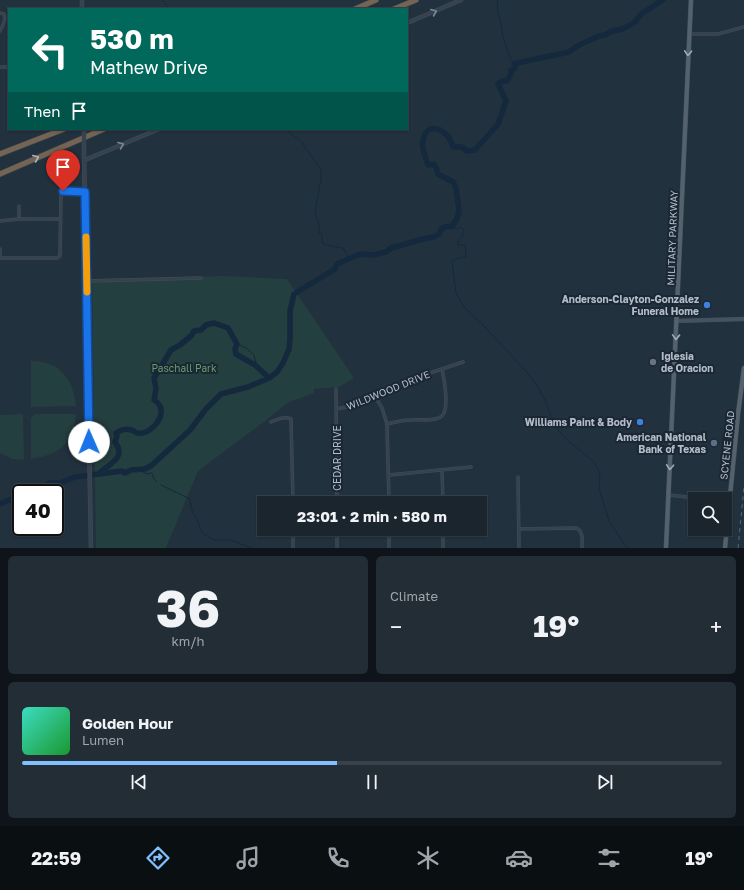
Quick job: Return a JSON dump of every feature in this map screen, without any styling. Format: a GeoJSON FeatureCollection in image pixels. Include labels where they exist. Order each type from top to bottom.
{"type":"FeatureCollection","features":[{"type":"Feature","properties":{"kind":"highway"},"geometry":{"type":"LineString","coordinates":[[357,8],[376,0]]}},
{"type":"Feature","properties":{"kind":"highway"},"geometry":{"type":"LineString","coordinates":[[396,8],[416,0]]}},
{"type":"Feature","properties":{"kind":"highway"},"geometry":{"type":"LineString","coordinates":[[0,154],[61,130]]}},
{"type":"Feature","properties":{"kind":"highway"},"geometry":{"type":"LineString","coordinates":[[0,174],[102,130]]}},
{"type":"Feature","properties":{"kind":"main road","name":"MILITARY PARKWAY"},"geometry":{"type":"LineString","coordinates":[[666,548],[691,0]]}},
{"type":"Feature","properties":{"kind":"main road"},"geometry":{"type":"LineString","coordinates":[[676,321],[744,319]]}},
{"type":"Feature","properties":{"kind":"main road","name":"SCYENE ROAD"},"geometry":{"type":"LineString","coordinates":[[728,492],[744,368]]}},
{"type":"Feature","properties":{"kind":"main road","name":"SCYENE ROAD"},"geometry":{"type":"LineString","coordinates":[[725,548],[726,536]]}},
{"type":"Feature","properties":{"kind":"street"},"geometry":{"type":"LineString","coordinates":[[408,23],[461,0]]}},
{"type":"Feature","properties":{"kind":"street"},"geometry":{"type":"LineString","coordinates":[[0,13],[4,14],[5,16],[0,31]]}},
{"type":"Feature","properties":{"kind":"street"},"geometry":{"type":"LineString","coordinates":[[689,34],[718,34],[744,27]]}},
{"type":"Feature","properties":{"kind":"street"},"geometry":{"type":"LineString","coordinates":[[84,130],[91,548]]}},
{"type":"Feature","properties":{"kind":"street"},"geometry":{"type":"LineString","coordinates":[[84,160],[157,130]]}},
{"type":"Feature","properties":{"kind":"street"},"geometry":{"type":"LineString","coordinates":[[0,250],[0,258],[57,258],[60,256],[61,192],[85,192]]}},
{"type":"Feature","properties":{"kind":"street"},"geometry":{"type":"LineString","coordinates":[[19,206],[19,219]]}},
{"type":"Feature","properties":{"kind":"street"},"geometry":{"type":"LineString","coordinates":[[0,221],[19,219],[60,219]]}},
{"type":"Feature","properties":{"kind":"street"},"geometry":{"type":"LineString","coordinates":[[87,281],[201,278]]}},
{"type":"Feature","properties":{"kind":"street","name":"WILDWOOD DRIVE"},"geometry":{"type":"LineString","coordinates":[[336,410],[357,405],[409,380],[463,362]]}},
{"type":"Feature","properties":{"kind":"street"},"geometry":{"type":"LineString","coordinates":[[387,424],[433,419],[442,416],[445,411],[445,397],[442,369]]}},
{"type":"Feature","properties":{"kind":"street","name":"CEDAR DRIVE"},"geometry":{"type":"LineString","coordinates":[[336,389],[337,496]]}},
{"type":"Feature","properties":{"kind":"street"},"geometry":{"type":"LineString","coordinates":[[375,396],[382,408],[387,424],[389,496]]}},
{"type":"Feature","properties":{"kind":"street"},"geometry":{"type":"LineString","coordinates":[[271,422],[281,418],[291,419],[293,496]]}},
{"type":"Feature","properties":{"kind":"street"},"geometry":{"type":"LineString","coordinates":[[389,475],[471,468]]}},
{"type":"Feature","properties":{"kind":"street"},"geometry":{"type":"LineString","coordinates":[[442,470],[443,496]]}},
{"type":"Feature","properties":{"kind":"street"},"geometry":{"type":"LineString","coordinates":[[518,477],[519,548]]}},
{"type":"Feature","properties":{"kind":"street"},"geometry":{"type":"LineString","coordinates":[[668,496],[688,498]]}},
{"type":"Feature","properties":{"kind":"street"},"geometry":{"type":"LineString","coordinates":[[518,529],[580,529],[582,533],[582,548]]}},
{"type":"Feature","properties":{"kind":"street"},"geometry":{"type":"LineString","coordinates":[[293,536],[293,548]]}},
{"type":"Feature","properties":{"kind":"street"},"geometry":{"type":"LineString","coordinates":[[337,536],[337,548]]}},
{"type":"Feature","properties":{"kind":"street"},"geometry":{"type":"LineString","coordinates":[[389,536],[389,548]]}},
{"type":"Feature","properties":{"kind":"street"},"geometry":{"type":"LineString","coordinates":[[443,536],[443,548]]}},
{"type":"Feature","properties":{"kind":"green space","name":"Paschall Park"},"geometry":{"type":"Polygon","coordinates":[[[225,276],[287,279],[354,378],[339,387],[314,389],[314,393],[289,402],[198,471],[166,548],[96,548],[92,279],[225,276]]]}},
{"type":"Feature","properties":{"kind":"green space"},"geometry":{"type":"Polygon","coordinates":[[[31,361],[50,364],[63,373],[72,388],[76,406],[31,407],[31,361]]]}},
{"type":"Feature","properties":{"kind":"green space"},"geometry":{"type":"Polygon","coordinates":[[[23,414],[24,460],[12,459],[0,453],[0,415],[23,414]]]}},
{"type":"Feature","properties":{"kind":"green space"},"geometry":{"type":"Polygon","coordinates":[[[35,414],[76,414],[72,433],[68,441],[63,446],[50,454],[31,459],[31,418],[35,414]]]}},
{"type":"Feature","properties":{"kind":"waterway"},"geometry":{"type":"LineString","coordinates":[[162,0],[168,8]]}},
{"type":"Feature","properties":{"kind":"waterway"},"geometry":{"type":"LineString","coordinates":[[497,0],[503,38],[514,64]]}},
{"type":"Feature","properties":{"kind":"waterway"},"geometry":{"type":"LineString","coordinates":[[48,484],[60,483],[75,477],[122,471],[125,473],[131,470],[145,469],[152,465],[190,430],[206,409],[221,394],[248,387],[269,378],[277,372],[289,349],[290,311],[294,294],[335,269],[337,264],[360,254],[372,255],[386,252],[391,248],[434,237],[439,234],[442,228],[448,226],[451,227],[457,219],[459,211],[456,188],[453,182],[438,174],[434,164],[428,165],[424,153],[423,141],[425,134],[429,130],[438,129],[443,132],[448,136],[453,147],[462,147],[467,151],[475,150],[498,124],[506,101],[498,84],[502,81],[507,81],[511,74],[511,70],[515,68],[514,64],[569,52],[579,45],[599,36],[630,25],[635,22],[641,14],[663,0]]}},
{"type":"Feature","properties":{"kind":"waterway"},"geometry":{"type":"LineString","coordinates":[[286,130],[301,141],[321,170],[321,179],[315,212],[319,225],[319,233],[322,235],[322,243],[343,248],[349,258]]}},
{"type":"Feature","properties":{"kind":"waterway"},"geometry":{"type":"LineString","coordinates":[[455,222],[455,229],[461,227],[464,230],[464,234],[458,241],[458,245],[465,245],[466,257],[452,261],[456,293],[464,307],[485,327],[536,384],[544,398],[555,426],[566,439],[593,461],[600,475],[599,488],[609,521],[627,548]]}},
{"type":"Feature","properties":{"kind":"waterway"},"geometry":{"type":"LineString","coordinates":[[98,474],[118,457],[119,452],[115,442],[117,436],[116,433],[121,430],[128,429],[141,433],[153,428],[156,424],[160,417],[161,407],[154,400],[156,389],[154,378],[171,350],[191,336],[194,331],[201,330],[206,325],[214,323],[228,328],[237,344],[235,349],[236,354],[255,365],[269,378]]}},
{"type":"Feature","properties":{"kind":"waterway"},"geometry":{"type":"LineString","coordinates":[[235,340],[254,355],[257,367]]}},
{"type":"Feature","properties":{"kind":"waterway"},"geometry":{"type":"LineString","coordinates":[[139,470],[145,472],[146,474],[152,473],[157,482]]}},
{"type":"Feature","properties":{"kind":"waterway"},"geometry":{"type":"LineString","coordinates":[[161,485],[190,499],[192,511],[198,521],[202,533],[214,540],[230,540],[252,548]]}},
{"type":"Feature","properties":{"kind":"waterway"},"geometry":{"type":"LineString","coordinates":[[0,504],[12,499]]}},
{"type":"Feature","properties":{"kind":"railway"},"geometry":{"type":"LineString","coordinates":[[738,548],[744,487]]}},
{"type":"Feature","properties":{"kind":"slow traffic"},"geometry":{"type":"LineString","coordinates":[[86,237],[87,292]]}},
{"type":"Feature","properties":{"kind":"place","name":"Anderson-Clayton-Gonzalez Funeral Home"},"geometry":{"type":"Point","coordinates":[707,305]}},
{"type":"Feature","properties":{"kind":"place","name":"Iglesia de Oracion"},"geometry":{"type":"Point","coordinates":[653,362]}},
{"type":"Feature","properties":{"kind":"place","name":"Williams Paint & Body"},"geometry":{"type":"Point","coordinates":[640,422]}},
{"type":"Feature","properties":{"kind":"place","name":"American National Bank of Texas"},"geometry":{"type":"Point","coordinates":[714,443]}},
{"type":"Feature","properties":{"kind":"route"},"geometry":{"type":"LineString","coordinates":[[63,191],[85,192],[89,442]]}}]}
